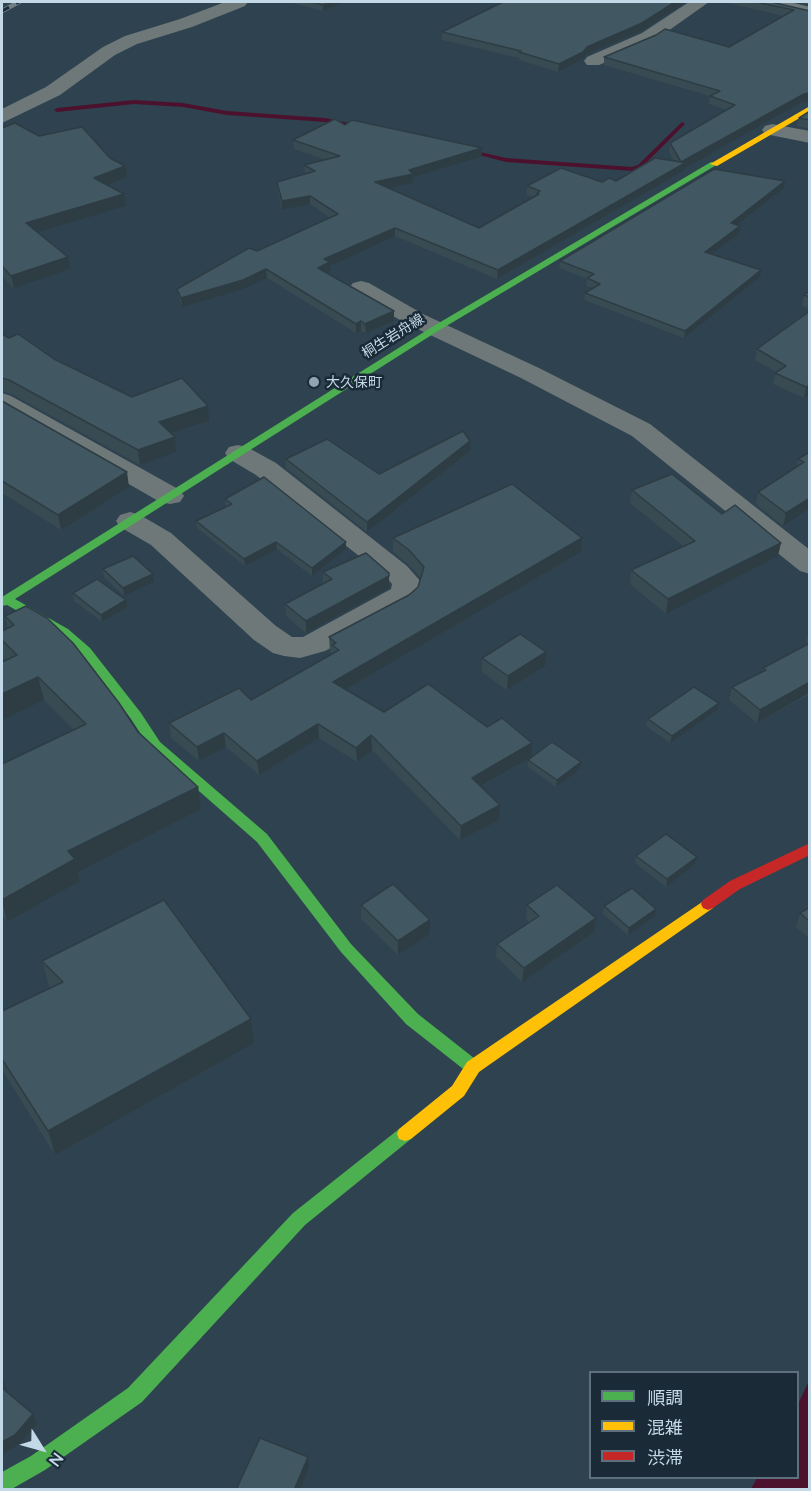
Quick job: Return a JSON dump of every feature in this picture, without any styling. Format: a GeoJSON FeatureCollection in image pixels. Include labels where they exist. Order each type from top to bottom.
{"type":"FeatureCollection","features":[{"type":"Feature","properties":{"kind":"main road","name":"桐生岩舟線"},"geometry":{"type":"LineString","coordinates":[[4,601],[435,329],[810,108]]}},
{"type":"Feature","properties":{"kind":"main road"},"geometry":{"type":"LineString","coordinates":[[4,601],[64,632],[86,651],[136,716],[155,746],[262,838],[346,948],[412,1019],[472,1067]]}},
{"type":"Feature","properties":{"kind":"main road"},"geometry":{"type":"LineString","coordinates":[[2,1483],[38,1463],[135,1395],[300,1219],[458,1090],[472,1067],[735,885],[810,848]]}},
{"type":"Feature","properties":{"kind":"street"},"geometry":{"type":"LineString","coordinates":[[2,117],[53,91],[123,43],[148,33],[186,23],[239,2]]}},
{"type":"Feature","properties":{"kind":"street"},"geometry":{"type":"LineString","coordinates":[[593,61],[648,37],[700,2]]}},
{"type":"Feature","properties":{"kind":"street"},"geometry":{"type":"LineString","coordinates":[[773,2],[810,13]]}},
{"type":"Feature","properties":{"kind":"street"},"geometry":{"type":"LineString","coordinates":[[772,130],[810,137]]}},
{"type":"Feature","properties":{"kind":"street"},"geometry":{"type":"LineString","coordinates":[[361,288],[435,329],[530,373],[641,430],[810,565]]}},
{"type":"Feature","properties":{"kind":"street"},"geometry":{"type":"LineString","coordinates":[[2,401],[170,496]]}},
{"type":"Feature","properties":{"kind":"street"},"geometry":{"type":"LineString","coordinates":[[130,521],[161,539],[266,633],[284,646],[300,648],[314,644],[396,601],[405,593],[408,584],[397,572],[266,469],[237,453]]}},
{"type":"Feature","properties":{"kind":"shaded area"},"geometry":{"type":"Polygon","coordinates":[[[809,1381],[809,1489],[751,1489],[756,1479],[799,1479],[799,1402],[809,1381]]]}},
{"type":"Feature","properties":{"kind":"building"},"geometry":{"type":"Polygon","coordinates":[[[311,2],[330,2],[323,5],[311,2]]]}},
{"type":"Feature","properties":{"kind":"building"},"geometry":{"type":"Polygon","coordinates":[[[503,2],[675,2],[642,23],[587,47],[583,52],[559,64],[519,52],[521,51],[442,32],[503,2]]]}},
{"type":"Feature","properties":{"kind":"building"},"geometry":{"type":"Polygon","coordinates":[[[756,2],[771,2],[810,11],[810,93],[804,94],[681,162],[670,143],[735,105],[710,96],[720,91],[604,57],[665,29],[729,47],[794,10],[756,2]]]}},
{"type":"Feature","properties":{"kind":"building"},"geometry":{"type":"Polygon","coordinates":[[[810,111],[810,120],[799,118],[810,111]]]}},
{"type":"Feature","properties":{"kind":"building"},"geometry":{"type":"Polygon","coordinates":[[[335,119],[345,125],[352,120],[482,148],[409,170],[413,174],[375,182],[479,228],[539,194],[537,193],[540,191],[527,186],[561,168],[602,182],[609,178],[616,181],[655,158],[685,163],[498,270],[395,228],[324,259],[330,262],[318,268],[394,311],[365,324],[361,321],[356,324],[266,269],[243,280],[181,298],[177,289],[249,248],[257,251],[338,214],[310,196],[282,201],[277,182],[315,171],[304,165],[340,156],[293,140],[335,119]]]}},
{"type":"Feature","properties":{"kind":"building"},"geometry":{"type":"Polygon","coordinates":[[[15,123],[39,136],[82,127],[110,158],[125,166],[94,178],[124,194],[26,223],[68,257],[11,276],[2,266],[2,128],[15,123]]]}},
{"type":"Feature","properties":{"kind":"building"},"geometry":{"type":"Polygon","coordinates":[[[714,169],[785,181],[731,223],[740,226],[705,252],[761,270],[685,331],[585,293],[600,284],[587,278],[594,274],[560,261],[714,169]]]}},
{"type":"Feature","properties":{"kind":"building"},"geometry":{"type":"Polygon","coordinates":[[[810,311],[810,385],[806,387],[775,373],[786,366],[757,349],[810,311]]]}},
{"type":"Feature","properties":{"kind":"building"},"geometry":{"type":"Polygon","coordinates":[[[2,334],[9,338],[18,334],[54,359],[132,397],[182,378],[208,406],[159,422],[175,437],[138,450],[2,378],[2,334]]]}},
{"type":"Feature","properties":{"kind":"building"},"geometry":{"type":"Polygon","coordinates":[[[2,401],[127,472],[58,515],[2,481],[2,401]]]}},
{"type":"Feature","properties":{"kind":"building"},"geometry":{"type":"Polygon","coordinates":[[[463,431],[470,441],[367,522],[286,459],[327,439],[379,474],[463,431]]]}},
{"type":"Feature","properties":{"kind":"building"},"geometry":{"type":"Polygon","coordinates":[[[810,452],[810,498],[786,513],[758,492],[804,462],[798,459],[810,452]]]}},
{"type":"Feature","properties":{"kind":"building"},"geometry":{"type":"Polygon","coordinates":[[[672,474],[722,514],[735,505],[781,543],[668,599],[631,570],[695,541],[632,490],[672,474]]]}},
{"type":"Feature","properties":{"kind":"building"},"geometry":{"type":"Polygon","coordinates":[[[264,477],[346,542],[312,568],[276,542],[244,559],[196,521],[232,504],[225,499],[264,477]]]}},
{"type":"Feature","properties":{"kind":"building"},"geometry":{"type":"Polygon","coordinates":[[[512,484],[582,538],[333,682],[384,712],[428,684],[487,727],[502,718],[532,743],[472,778],[500,805],[461,826],[371,735],[356,748],[318,724],[257,761],[224,733],[197,747],[169,723],[239,688],[251,700],[339,650],[332,645],[336,643],[329,637],[409,595],[418,587],[424,567],[409,550],[393,538],[512,484]]]}},
{"type":"Feature","properties":{"kind":"building"},"geometry":{"type":"Polygon","coordinates":[[[366,553],[389,573],[389,576],[306,621],[285,604],[332,579],[323,572],[366,553]]]}},
{"type":"Feature","properties":{"kind":"building"},"geometry":{"type":"Polygon","coordinates":[[[133,556],[153,574],[123,588],[103,569],[133,556]]]}},
{"type":"Feature","properties":{"kind":"building"},"geometry":{"type":"Polygon","coordinates":[[[97,579],[126,600],[101,615],[73,593],[97,579]]]}},
{"type":"Feature","properties":{"kind":"building"},"geometry":{"type":"Polygon","coordinates":[[[26,606],[47,618],[73,643],[138,732],[198,787],[68,851],[75,859],[2,900],[2,764],[86,724],[38,677],[2,694],[2,662],[17,655],[2,640],[2,631],[14,625],[5,616],[26,606]]]}},
{"type":"Feature","properties":{"kind":"building"},"geometry":{"type":"Polygon","coordinates":[[[520,634],[546,652],[508,676],[482,658],[520,634]]]}},
{"type":"Feature","properties":{"kind":"building"},"geometry":{"type":"Polygon","coordinates":[[[810,643],[810,682],[760,710],[732,687],[766,670],[763,668],[810,643]]]}},
{"type":"Feature","properties":{"kind":"building"},"geometry":{"type":"Polygon","coordinates":[[[694,687],[719,703],[672,736],[648,719],[694,687]]]}},
{"type":"Feature","properties":{"kind":"building"},"geometry":{"type":"Polygon","coordinates":[[[552,742],[581,762],[557,780],[528,760],[552,742]]]}},
{"type":"Feature","properties":{"kind":"building"},"geometry":{"type":"Polygon","coordinates":[[[666,834],[697,857],[667,879],[636,856],[666,834]]]}},
{"type":"Feature","properties":{"kind":"building"},"geometry":{"type":"Polygon","coordinates":[[[393,884],[430,920],[398,941],[361,905],[393,884]]]}},
{"type":"Feature","properties":{"kind":"building"},"geometry":{"type":"Polygon","coordinates":[[[557,885],[596,918],[524,968],[497,944],[539,916],[527,905],[557,885]]]}},
{"type":"Feature","properties":{"kind":"building"},"geometry":{"type":"Polygon","coordinates":[[[632,888],[656,909],[629,928],[604,906],[632,888]]]}},
{"type":"Feature","properties":{"kind":"building"},"geometry":{"type":"Polygon","coordinates":[[[164,900],[251,1019],[48,1131],[2,1059],[2,1011],[63,982],[42,961],[164,900]]]}},
{"type":"Feature","properties":{"kind":"building"},"geometry":{"type":"Polygon","coordinates":[[[810,907],[810,922],[800,913],[810,907]]]}},
{"type":"Feature","properties":{"kind":"building"},"geometry":{"type":"Polygon","coordinates":[[[2,1388],[33,1414],[15,1435],[2,1442],[2,1388]]]}},
{"type":"Feature","properties":{"kind":"building"},"geometry":{"type":"Polygon","coordinates":[[[260,1438],[308,1457],[294,1490],[236,1490],[260,1438]]]}},
{"type":"Feature","properties":{"kind":"waterway"},"geometry":{"type":"LineString","coordinates":[[57,110],[134,102],[183,105],[227,113],[325,120],[359,126]]}},
{"type":"Feature","properties":{"kind":"waterway"},"geometry":{"type":"LineString","coordinates":[[467,151],[506,160],[633,169],[640,166],[682,124]]}},
{"type":"Feature","properties":{"kind":"railway"},"geometry":{"type":"LineString","coordinates":[[2,11],[19,2]]}},
{"type":"Feature","properties":{"kind":"traffic: fast"},"geometry":{"type":"LineString","coordinates":[[2,602],[435,329],[714,164]]}},
{"type":"Feature","properties":{"kind":"traffic: fast"},"geometry":{"type":"LineString","coordinates":[[6,599],[64,632],[86,651],[136,716],[155,745],[262,838],[346,948],[412,1019],[473,1067]]}},
{"type":"Feature","properties":{"kind":"traffic: fast"},"geometry":{"type":"LineString","coordinates":[[2,1483],[38,1463],[135,1395],[299,1219],[405,1134]]}},
{"type":"Feature","properties":{"kind":"traffic: slow"},"geometry":{"type":"LineString","coordinates":[[714,164],[810,108]]}},
{"type":"Feature","properties":{"kind":"traffic: slow"},"geometry":{"type":"LineString","coordinates":[[405,1134],[458,1091],[473,1067],[708,904]]}},
{"type":"Feature","properties":{"kind":"traffic: jam"},"geometry":{"type":"LineString","coordinates":[[708,904],[735,885],[810,848]]}},
{"type":"Feature","properties":{"kind":"place","name":"大久保町"},"geometry":{"type":"Point","coordinates":[314,382]}}]}
